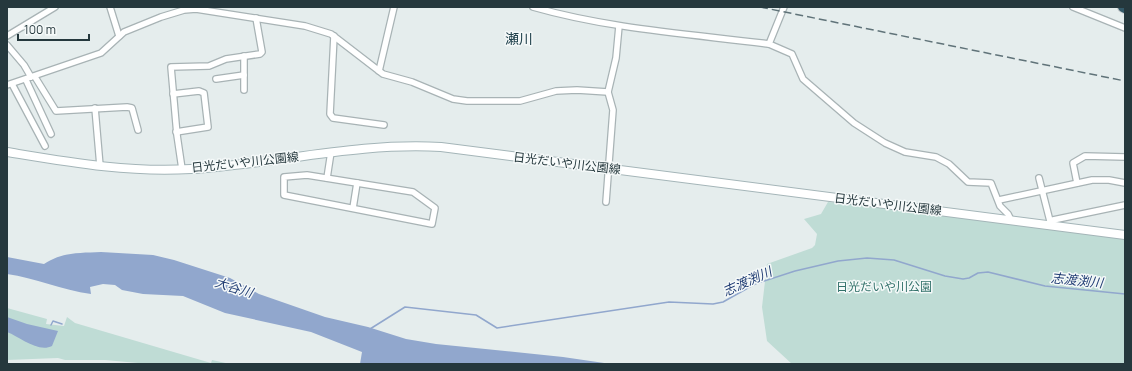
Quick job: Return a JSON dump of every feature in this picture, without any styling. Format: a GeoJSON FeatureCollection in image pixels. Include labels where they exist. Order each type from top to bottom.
{"type":"FeatureCollection","features":[{"type":"Feature","properties":{"kind":"main road","name":"日光だいや川公園線"},"geometry":{"type":"LineString","coordinates":[[7,152],[100,166],[141,170],[182,169],[400,145],[434,146],[1125,235]]}},
{"type":"Feature","properties":{"kind":"street"},"geometry":{"type":"LineString","coordinates":[[7,36],[55,7]]}},
{"type":"Feature","properties":{"kind":"street"},"geometry":{"type":"LineString","coordinates":[[110,7],[118,36]]}},
{"type":"Feature","properties":{"kind":"street"},"geometry":{"type":"LineString","coordinates":[[378,70],[394,7]]}},
{"type":"Feature","properties":{"kind":"street"},"geometry":{"type":"LineString","coordinates":[[533,7],[562,15],[619,26],[769,44],[792,54],[803,79],[854,123],[885,143],[905,152],[936,157],[949,164],[968,182],[991,183],[999,200],[1000,206],[1008,214],[1010,220]]}},
{"type":"Feature","properties":{"kind":"street"},"geometry":{"type":"LineString","coordinates":[[769,44],[784,7]]}},
{"type":"Feature","properties":{"kind":"street"},"geometry":{"type":"LineString","coordinates":[[1073,7],[1125,28]]}},
{"type":"Feature","properties":{"kind":"street"},"geometry":{"type":"LineString","coordinates":[[46,146],[9,85],[101,53],[118,36],[161,17],[184,10],[196,10],[305,26],[334,36],[383,74],[412,82],[453,99],[467,101],[520,101],[556,91],[578,90],[608,92]]}},
{"type":"Feature","properties":{"kind":"street"},"geometry":{"type":"LineString","coordinates":[[182,169],[176,132],[171,67],[209,66],[226,59],[262,52],[256,18]]}},
{"type":"Feature","properties":{"kind":"street"},"geometry":{"type":"LineString","coordinates":[[606,202],[613,110],[608,92],[616,58],[619,26]]}},
{"type":"Feature","properties":{"kind":"street"},"geometry":{"type":"LineString","coordinates":[[334,36],[330,114],[333,118],[384,125]]}},
{"type":"Feature","properties":{"kind":"street"},"geometry":{"type":"LineString","coordinates":[[7,45],[24,65],[31,78],[51,134]]}},
{"type":"Feature","properties":{"kind":"street"},"geometry":{"type":"LineString","coordinates":[[244,56],[244,90]]}},
{"type":"Feature","properties":{"kind":"street"},"geometry":{"type":"LineString","coordinates":[[216,79],[244,75]]}},
{"type":"Feature","properties":{"kind":"street"},"geometry":{"type":"LineString","coordinates":[[31,78],[56,111],[95,108],[132,108],[138,130]]}},
{"type":"Feature","properties":{"kind":"street"},"geometry":{"type":"LineString","coordinates":[[173,94],[199,91],[204,93],[208,127],[176,132]]}},
{"type":"Feature","properties":{"kind":"street"},"geometry":{"type":"LineString","coordinates":[[95,108],[100,166]]}},
{"type":"Feature","properties":{"kind":"street"},"geometry":{"type":"LineString","coordinates":[[327,178],[331,152]]}},
{"type":"Feature","properties":{"kind":"street"},"geometry":{"type":"LineString","coordinates":[[1076,183],[1073,163],[1084,156],[1125,157]]}},
{"type":"Feature","properties":{"kind":"street"},"geometry":{"type":"LineString","coordinates":[[307,175],[357,183],[413,192],[435,208],[432,224],[284,195],[284,177],[307,175]]}},
{"type":"Feature","properties":{"kind":"street"},"geometry":{"type":"LineString","coordinates":[[1039,178],[1051,225]]}},
{"type":"Feature","properties":{"kind":"street"},"geometry":{"type":"LineString","coordinates":[[999,200],[1076,183],[1109,180],[1125,184]]}},
{"type":"Feature","properties":{"kind":"street"},"geometry":{"type":"LineString","coordinates":[[353,208],[357,183]]}},
{"type":"Feature","properties":{"kind":"street"},"geometry":{"type":"LineString","coordinates":[[1051,225],[1053,220],[1125,205]]}},
{"type":"Feature","properties":{"kind":"green space","name":"日光だいや川公園"},"geometry":{"type":"Polygon","coordinates":[[[828,202],[871,206],[1125,239],[1125,364],[792,364],[767,341],[762,307],[767,264],[812,248],[815,245],[817,234],[804,219],[821,214],[828,202]]]}},
{"type":"Feature","properties":{"kind":"green space"},"geometry":{"type":"Polygon","coordinates":[[[7,308],[47,319],[46,324],[64,326],[67,317],[75,323],[211,363],[212,360],[230,364],[149,364],[105,360],[65,360],[58,358],[7,360],[7,308]]]}},
{"type":"Feature","properties":{"kind":"water","name":"大谷川"},"geometry":{"type":"Polygon","coordinates":[[[101,252],[153,255],[174,260],[230,278],[259,294],[325,317],[368,327],[406,339],[436,344],[563,357],[611,364],[360,364],[362,352],[311,332],[225,313],[183,296],[143,294],[122,290],[115,285],[103,284],[90,287],[91,294],[7,274],[7,257],[44,264],[64,255],[101,252]]]}},
{"type":"Feature","properties":{"kind":"water"},"geometry":{"type":"Polygon","coordinates":[[[7,317],[27,324],[58,331],[52,346],[47,348],[35,346],[7,332],[7,317]]]}},
{"type":"Feature","properties":{"kind":"waterway","name":"志渡渕川"},"geometry":{"type":"LineString","coordinates":[[370,329],[405,307],[476,315],[497,328],[669,302],[713,304],[723,302],[755,284],[795,271],[838,261],[867,258],[894,260],[945,276],[963,279],[969,278],[978,273],[988,272],[1045,286],[1125,294]]}},
{"type":"Feature","properties":{"kind":"waterway"},"geometry":{"type":"LineString","coordinates":[[51,325],[53,321],[62,324]]}},
{"type":"Feature","properties":{"kind":"railway"},"geometry":{"type":"LineString","coordinates":[[760,7],[1125,81]]}},
{"type":"Feature","properties":{"kind":"district","name":"瀬川"},"geometry":{"type":"Point","coordinates":[519,38]}}]}
